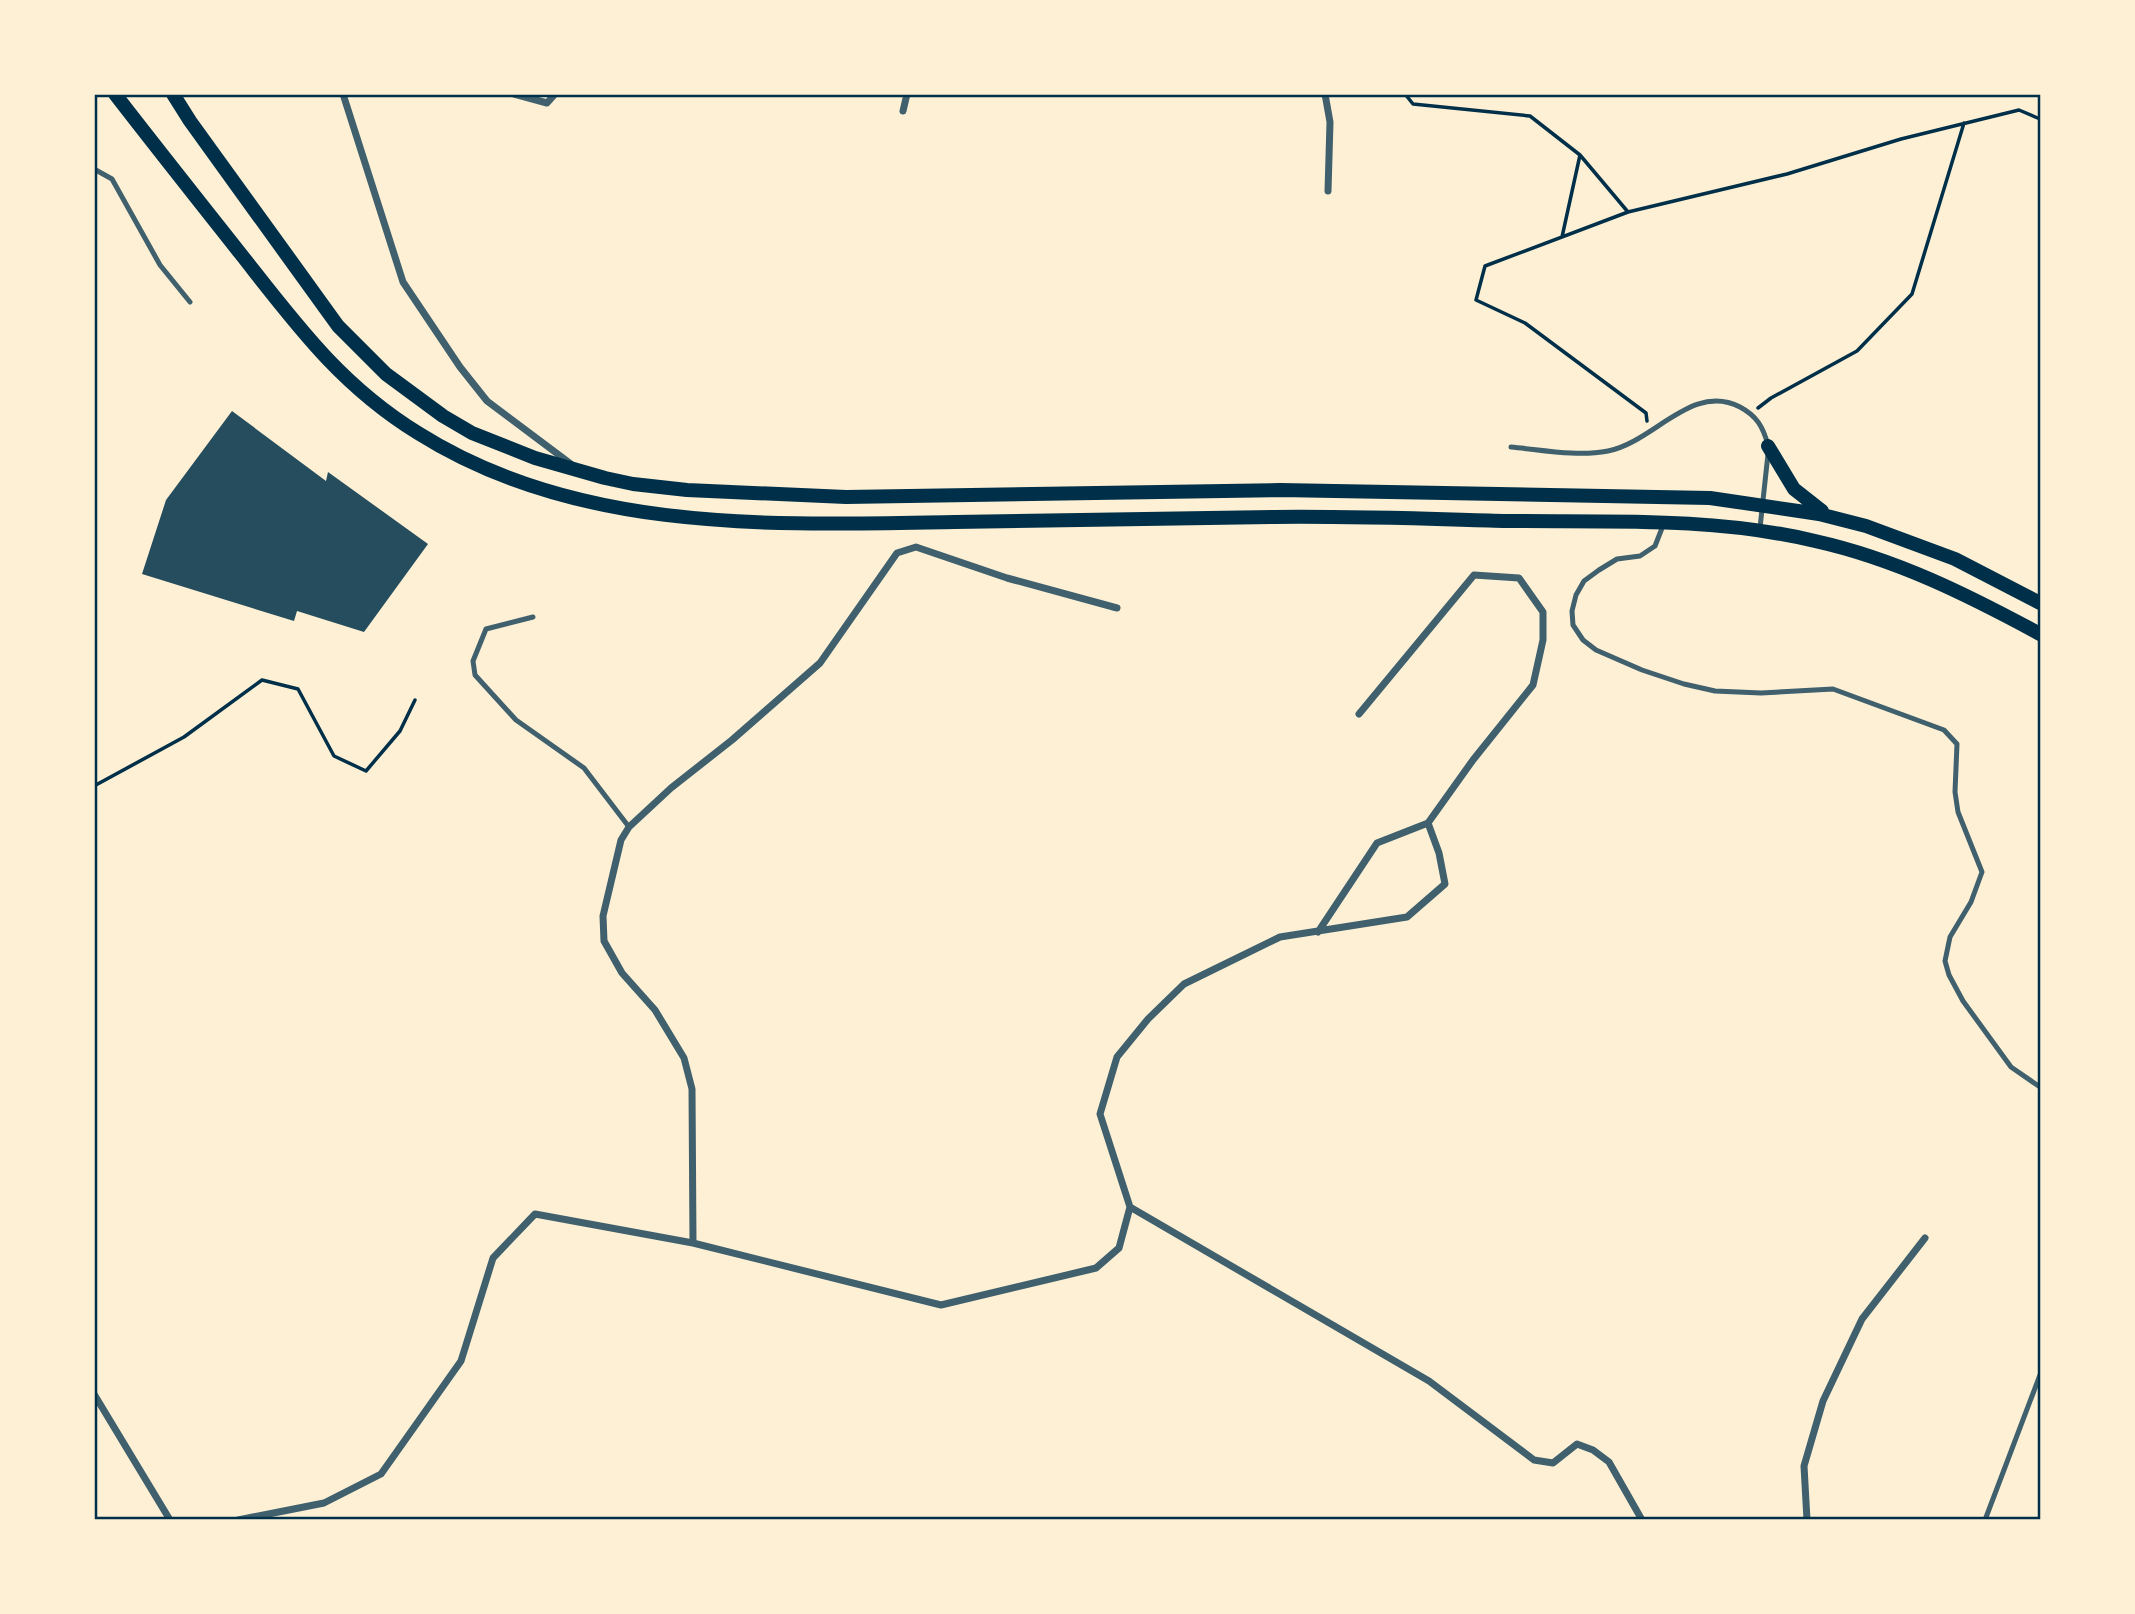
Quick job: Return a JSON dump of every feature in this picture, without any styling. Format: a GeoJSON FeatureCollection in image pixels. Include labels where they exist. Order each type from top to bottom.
{"type":"FeatureCollection","features":[{"type":"Feature","properties":{"kind":"main road"},"geometry":{"type":"LineString","coordinates":[[115,94],[304,334],[351,384],[421,435],[461,457],[557,493],[641,513],[750,522],[1280,517],[1708,525],[1813,540],[1858,552],[1945,584],[2040,634]]}},
{"type":"Feature","properties":{"kind":"main road"},"geometry":{"type":"LineString","coordinates":[[173,94],[338,326],[386,374],[443,416],[472,433],[535,458],[582,472],[656,488],[751,495],[846,497],[1280,490],[1710,498],[1762,504],[1866,526],[1955,559],[2040,603]]}},
{"type":"Feature","properties":{"kind":"main road"},"geometry":{"type":"LineString","coordinates":[[1768,446],[1794,489],[1832,517]]}},
{"type":"Feature","properties":{"kind":"street"},"geometry":{"type":"LineString","coordinates":[[343,94],[403,282],[460,367],[487,401],[582,472]]}},
{"type":"Feature","properties":{"kind":"street"},"geometry":{"type":"LineString","coordinates":[[514,94],[547,103],[555,94]]}},
{"type":"Feature","properties":{"kind":"street"},"geometry":{"type":"LineString","coordinates":[[903,111],[907,94]]}},
{"type":"Feature","properties":{"kind":"street"},"geometry":{"type":"LineString","coordinates":[[1325,94],[1330,122],[1328,191]]}},
{"type":"Feature","properties":{"kind":"street"},"geometry":{"type":"LineString","coordinates":[[693,1243],[692,1088],[684,1058],[654,1010],[622,973],[604,942],[603,916],[611,876],[621,840],[629,827],[671,788],[732,740],[820,663],[897,553],[916,547],[1007,579],[1117,608]]}},
{"type":"Feature","properties":{"kind":"street"},"geometry":{"type":"LineString","coordinates":[[1318,932],[1377,843],[1428,823],[1473,760],[1533,685],[1543,640],[1544,612],[1519,578],[1474,575],[1359,714]]}},
{"type":"Feature","properties":{"kind":"street"},"geometry":{"type":"LineString","coordinates":[[238,1520],[324,1503],[381,1474],[461,1361],[493,1258],[535,1214],[693,1243],[941,1305],[1096,1268],[1119,1248],[1130,1207],[1100,1114],[1117,1057],[1148,1019],[1184,984],[1280,937],[1407,917],[1445,884],[1439,853],[1428,823]]}},
{"type":"Feature","properties":{"kind":"street"},"geometry":{"type":"LineString","coordinates":[[1130,1207],[1429,1381],[1534,1460],[1553,1463],[1577,1444],[1592,1450],[1609,1462],[1642,1520]]}},
{"type":"Feature","properties":{"kind":"street"},"geometry":{"type":"LineString","coordinates":[[1807,1520],[1804,1466],[1823,1401],[1861,1319],[1925,1238]]}},
{"type":"Feature","properties":{"kind":"street"},"geometry":{"type":"LineString","coordinates":[[94,1394],[170,1520]]}},
{"type":"Feature","properties":{"kind":"lane"},"geometry":{"type":"LineString","coordinates":[[94,169],[112,179],[160,265],[190,302]]}},
{"type":"Feature","properties":{"kind":"lane"},"geometry":{"type":"LineString","coordinates":[[1511,447],[1578,453],[1609,451],[1630,443],[1700,402],[1716,400],[1735,405],[1751,413],[1763,428],[1768,446],[1760,531]]}},
{"type":"Feature","properties":{"kind":"lane"},"geometry":{"type":"LineString","coordinates":[[1664,523],[1655,546],[1640,556],[1617,559],[1584,581],[1576,595],[1572,611],[1573,625],[1583,640],[1596,650],[1684,684],[1715,691],[1833,689],[1944,730],[1957,744],[1955,792],[1958,812],[1982,872],[1971,902],[1950,937],[1945,961],[1963,1001],[2011,1067],[2040,1087]]}},
{"type":"Feature","properties":{"kind":"lane"},"geometry":{"type":"LineString","coordinates":[[533,617],[486,629],[473,661],[475,676],[516,720],[584,768],[629,827]]}},
{"type":"Feature","properties":{"kind":"lane"},"geometry":{"type":"LineString","coordinates":[[1985,1520],[2040,1375]]}},
{"type":"Feature","properties":{"kind":"path"},"geometry":{"type":"LineString","coordinates":[[1405,94],[1413,104],[1530,116],[1580,155],[1628,212]]}},
{"type":"Feature","properties":{"kind":"path"},"geometry":{"type":"LineString","coordinates":[[1649,432],[1646,413],[1525,323],[1476,300],[1485,266],[1628,212],[1787,174],[1901,139],[2019,110],[2040,119]]}},
{"type":"Feature","properties":{"kind":"path"},"geometry":{"type":"LineString","coordinates":[[1751,413],[1771,398],[1857,351],[1913,294],[1964,124]]}},
{"type":"Feature","properties":{"kind":"path"},"geometry":{"type":"LineString","coordinates":[[1562,237],[1580,155]]}},
{"type":"Feature","properties":{"kind":"path"},"geometry":{"type":"LineString","coordinates":[[94,786],[184,737],[262,680],[298,689],[334,756],[366,771],[400,731],[415,700]]}},
{"type":"Feature","properties":{"kind":"building"},"geometry":{"type":"Polygon","coordinates":[[[232,411],[326,481],[328,472],[428,544],[364,632],[297,611],[294,621],[142,574],[166,500],[232,411]]]}}]}
